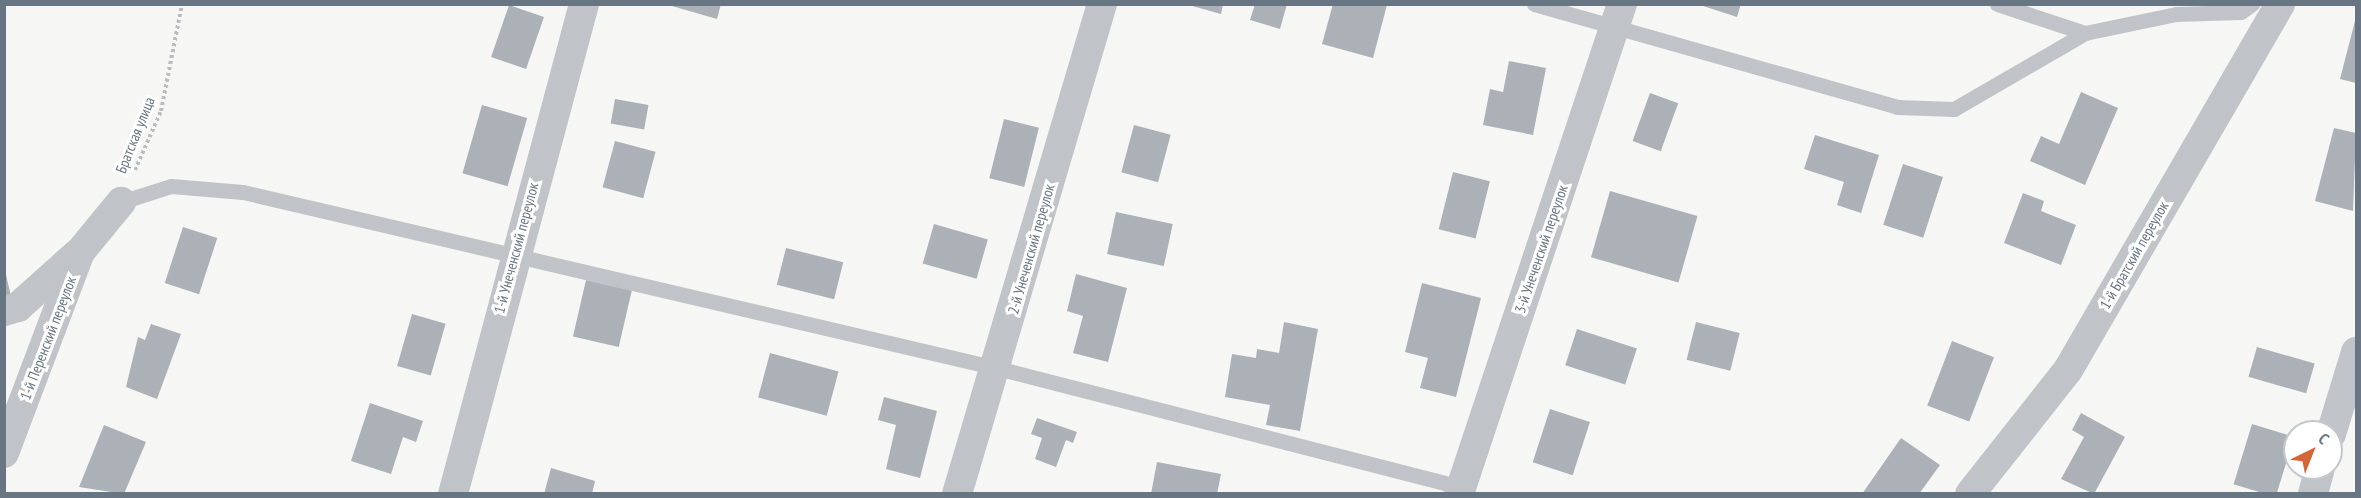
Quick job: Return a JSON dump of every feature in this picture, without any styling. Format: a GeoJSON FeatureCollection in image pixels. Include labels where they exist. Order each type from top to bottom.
{"type":"FeatureCollection","features":[{"type":"Feature","properties":{"kind":"street","name":"1-й Унеченский переулок"},"geometry":{"type":"LineString","coordinates":[[453,494],[514,251],[584,4]]}},
{"type":"Feature","properties":{"kind":"street","name":"2-й Унеченский переулок"},"geometry":{"type":"LineString","coordinates":[[957,494],[997,368],[1102,4]]}},
{"type":"Feature","properties":{"kind":"street","name":"1-й Братский переулок"},"geometry":{"type":"LineString","coordinates":[[1970,494],[2068,370],[2280,4]]}},
{"type":"Feature","properties":{"kind":"street","name":"3-й Унеченский переулок"},"geometry":{"type":"LineString","coordinates":[[1460,490],[1618,17]]}},
{"type":"Feature","properties":{"kind":"street","name":"1-й Перенский переулок"},"geometry":{"type":"LineString","coordinates":[[4,311],[18,306],[80,252],[121,202]]}},
{"type":"Feature","properties":{"kind":"street","name":"1-й Перенский переулок"},"geometry":{"type":"LineString","coordinates":[[4,453],[80,252]]}},
{"type":"Feature","properties":{"kind":"street"},"geometry":{"type":"LineString","coordinates":[[2335,420],[2356,352]]}},
{"type":"Feature","properties":{"kind":"street","name":"1-й Перенский переулок"},"geometry":{"type":"LineString","coordinates":[[4,390],[15,423]]}},
{"type":"Feature","properties":{"kind":"lane"},"geometry":{"type":"LineString","coordinates":[[1534,4],[1618,17],[1897,107],[1953,109],[2085,33],[2176,14],[2241,12],[2252,4]]}},
{"type":"Feature","properties":{"kind":"lane"},"geometry":{"type":"LineString","coordinates":[[1996,4],[2085,33]]}},
{"type":"Feature","properties":{"kind":"lane"},"geometry":{"type":"LineString","coordinates":[[121,202],[171,186],[243,192],[514,251],[997,368],[1460,490]]}},
{"type":"Feature","properties":{"kind":"path","name":"Братская улица"},"geometry":{"type":"LineString","coordinates":[[121,202],[161,111],[182,4]]}},
{"type":"Feature","properties":{"kind":"building"},"geometry":{"type":"Polygon","coordinates":[[[665,4],[721,4],[717,19],[665,4]]]}},
{"type":"Feature","properties":{"kind":"building"},"geometry":{"type":"Polygon","coordinates":[[[1185,4],[1223,4],[1221,14],[1185,4]]]}},
{"type":"Feature","properties":{"kind":"building"},"geometry":{"type":"Polygon","coordinates":[[[1255,4],[1287,4],[1280,29],[1250,20],[1255,4]]]}},
{"type":"Feature","properties":{"kind":"building"},"geometry":{"type":"Polygon","coordinates":[[[1333,4],[1387,5],[1373,58],[1322,44],[1333,4]]]}},
{"type":"Feature","properties":{"kind":"building"},"geometry":{"type":"Polygon","coordinates":[[[1697,4],[1741,4],[1737,17],[1697,4]]]}},
{"type":"Feature","properties":{"kind":"building"},"geometry":{"type":"Polygon","coordinates":[[[509,5],[544,17],[526,69],[491,57],[509,5]]]}},
{"type":"Feature","properties":{"kind":"building"},"geometry":{"type":"Polygon","coordinates":[[[2356,17],[2356,83],[2340,79],[2356,17]]]}},
{"type":"Feature","properties":{"kind":"building"},"geometry":{"type":"Polygon","coordinates":[[[1509,61],[1546,68],[1533,135],[1483,125],[1490,89],[1503,92],[1509,61]]]}},
{"type":"Feature","properties":{"kind":"building"},"geometry":{"type":"Polygon","coordinates":[[[2081,92],[2118,108],[2085,185],[2030,161],[2041,136],[2059,144],[2081,92]]]}},
{"type":"Feature","properties":{"kind":"building"},"geometry":{"type":"Polygon","coordinates":[[[1650,93],[1678,103],[1661,151],[1633,141],[1650,93]]]}},
{"type":"Feature","properties":{"kind":"building"},"geometry":{"type":"Polygon","coordinates":[[[615,99],[648,105],[644,130],[611,124],[615,99]]]}},
{"type":"Feature","properties":{"kind":"building"},"geometry":{"type":"Polygon","coordinates":[[[482,105],[527,118],[508,186],[462,173],[482,105]]]}},
{"type":"Feature","properties":{"kind":"building"},"geometry":{"type":"Polygon","coordinates":[[[1004,119],[1039,128],[1024,187],[989,178],[1004,119]]]}},
{"type":"Feature","properties":{"kind":"building"},"geometry":{"type":"Polygon","coordinates":[[[1134,125],[1171,135],[1158,182],[1121,172],[1134,125]]]}},
{"type":"Feature","properties":{"kind":"building"},"geometry":{"type":"Polygon","coordinates":[[[2334,128],[2356,133],[2353,211],[2315,201],[2334,128]]]}},
{"type":"Feature","properties":{"kind":"building"},"geometry":{"type":"Polygon","coordinates":[[[1815,135],[1879,155],[1861,213],[1837,205],[1844,182],[1804,169],[1815,135]]]}},
{"type":"Feature","properties":{"kind":"building"},"geometry":{"type":"Polygon","coordinates":[[[615,141],[656,152],[643,198],[603,187],[615,141]]]}},
{"type":"Feature","properties":{"kind":"building"},"geometry":{"type":"Polygon","coordinates":[[[1903,164],[1943,177],[1923,238],[1883,225],[1903,164]]]}},
{"type":"Feature","properties":{"kind":"building"},"geometry":{"type":"Polygon","coordinates":[[[1453,172],[1490,181],[1476,238],[1439,229],[1453,172]]]}},
{"type":"Feature","properties":{"kind":"building"},"geometry":{"type":"Polygon","coordinates":[[[1610,191],[1697,216],[1678,282],[1591,257],[1610,191]]]}},
{"type":"Feature","properties":{"kind":"building"},"geometry":{"type":"Polygon","coordinates":[[[2023,193],[2044,201],[2041,211],[2076,225],[2061,265],[2004,243],[2023,193]]]}},
{"type":"Feature","properties":{"kind":"building"},"geometry":{"type":"Polygon","coordinates":[[[1116,212],[1173,224],[1164,266],[1107,254],[1116,212]]]}},
{"type":"Feature","properties":{"kind":"building"},"geometry":{"type":"Polygon","coordinates":[[[934,224],[988,239],[977,279],[923,263],[934,224]]]}},
{"type":"Feature","properties":{"kind":"building"},"geometry":{"type":"Polygon","coordinates":[[[183,227],[217,238],[199,294],[165,283],[183,227]]]}},
{"type":"Feature","properties":{"kind":"building"},"geometry":{"type":"Polygon","coordinates":[[[786,248],[843,262],[834,299],[777,285],[786,248]]]}},
{"type":"Feature","properties":{"kind":"building"},"geometry":{"type":"Polygon","coordinates":[[[4,266],[13,305],[4,307],[4,266]]]}},
{"type":"Feature","properties":{"kind":"building"},"geometry":{"type":"Polygon","coordinates":[[[1076,274],[1127,288],[1108,362],[1073,353],[1083,316],[1067,311],[1076,274]]]}},
{"type":"Feature","properties":{"kind":"building"},"geometry":{"type":"Polygon","coordinates":[[[586,280],[632,291],[619,347],[573,337],[586,280]]]}},
{"type":"Feature","properties":{"kind":"building"},"geometry":{"type":"Polygon","coordinates":[[[1422,283],[1481,298],[1456,397],[1420,388],[1428,358],[1405,352],[1422,283]]]}},
{"type":"Feature","properties":{"kind":"building"},"geometry":{"type":"Polygon","coordinates":[[[412,314],[446,324],[431,376],[397,366],[412,314]]]}},
{"type":"Feature","properties":{"kind":"building"},"geometry":{"type":"Polygon","coordinates":[[[1284,322],[1318,329],[1300,431],[1266,425],[1270,405],[1225,397],[1232,354],[1256,358],[1257,349],[1279,353],[1284,322]]]}},
{"type":"Feature","properties":{"kind":"building"},"geometry":{"type":"Polygon","coordinates":[[[1696,322],[1740,333],[1730,371],[1687,360],[1696,322]]]}},
{"type":"Feature","properties":{"kind":"building"},"geometry":{"type":"Polygon","coordinates":[[[151,324],[181,334],[157,399],[126,387],[138,337],[145,340],[151,324]]]}},
{"type":"Feature","properties":{"kind":"building"},"geometry":{"type":"Polygon","coordinates":[[[1577,329],[1637,348],[1625,385],[1565,365],[1577,329]]]}},
{"type":"Feature","properties":{"kind":"building"},"geometry":{"type":"Polygon","coordinates":[[[1952,341],[1994,357],[1969,422],[1927,405],[1952,341]]]}},
{"type":"Feature","properties":{"kind":"building"},"geometry":{"type":"Polygon","coordinates":[[[2257,347],[2315,364],[2306,393],[2248,377],[2257,347]]]}},
{"type":"Feature","properties":{"kind":"building"},"geometry":{"type":"Polygon","coordinates":[[[770,353],[839,371],[827,416],[758,397],[770,353]]]}},
{"type":"Feature","properties":{"kind":"building"},"geometry":{"type":"Polygon","coordinates":[[[884,397],[937,411],[920,478],[886,469],[896,425],[878,420],[884,397]]]}},
{"type":"Feature","properties":{"kind":"building"},"geometry":{"type":"Polygon","coordinates":[[[370,403],[423,421],[416,442],[403,437],[391,474],[351,461],[370,403]]]}},
{"type":"Feature","properties":{"kind":"building"},"geometry":{"type":"Polygon","coordinates":[[[1550,409],[1590,422],[1573,475],[1533,462],[1550,409]]]}},
{"type":"Feature","properties":{"kind":"building"},"geometry":{"type":"Polygon","coordinates":[[[2081,413],[2125,437],[2094,494],[2061,479],[2084,437],[2072,430],[2081,413]]]}},
{"type":"Feature","properties":{"kind":"building"},"geometry":{"type":"Polygon","coordinates":[[[1037,418],[1077,432],[1073,443],[1066,440],[1056,467],[1035,459],[1042,438],[1031,434],[1037,418]]]}},
{"type":"Feature","properties":{"kind":"building"},"geometry":{"type":"Polygon","coordinates":[[[2252,424],[2283,433],[2283,473],[2277,494],[2265,494],[2234,484],[2252,424]]]}},
{"type":"Feature","properties":{"kind":"building"},"geometry":{"type":"Polygon","coordinates":[[[104,425],[146,442],[124,494],[79,487],[104,425]]]}},
{"type":"Feature","properties":{"kind":"building"},"geometry":{"type":"Polygon","coordinates":[[[1901,438],[1940,465],[1919,494],[1862,494],[1901,438]]]}},
{"type":"Feature","properties":{"kind":"building"},"geometry":{"type":"Polygon","coordinates":[[[1157,462],[1221,474],[1217,494],[1151,494],[1157,462]]]}},
{"type":"Feature","properties":{"kind":"building"},"geometry":{"type":"Polygon","coordinates":[[[551,468],[595,481],[592,494],[544,494],[551,468]]]}}]}
